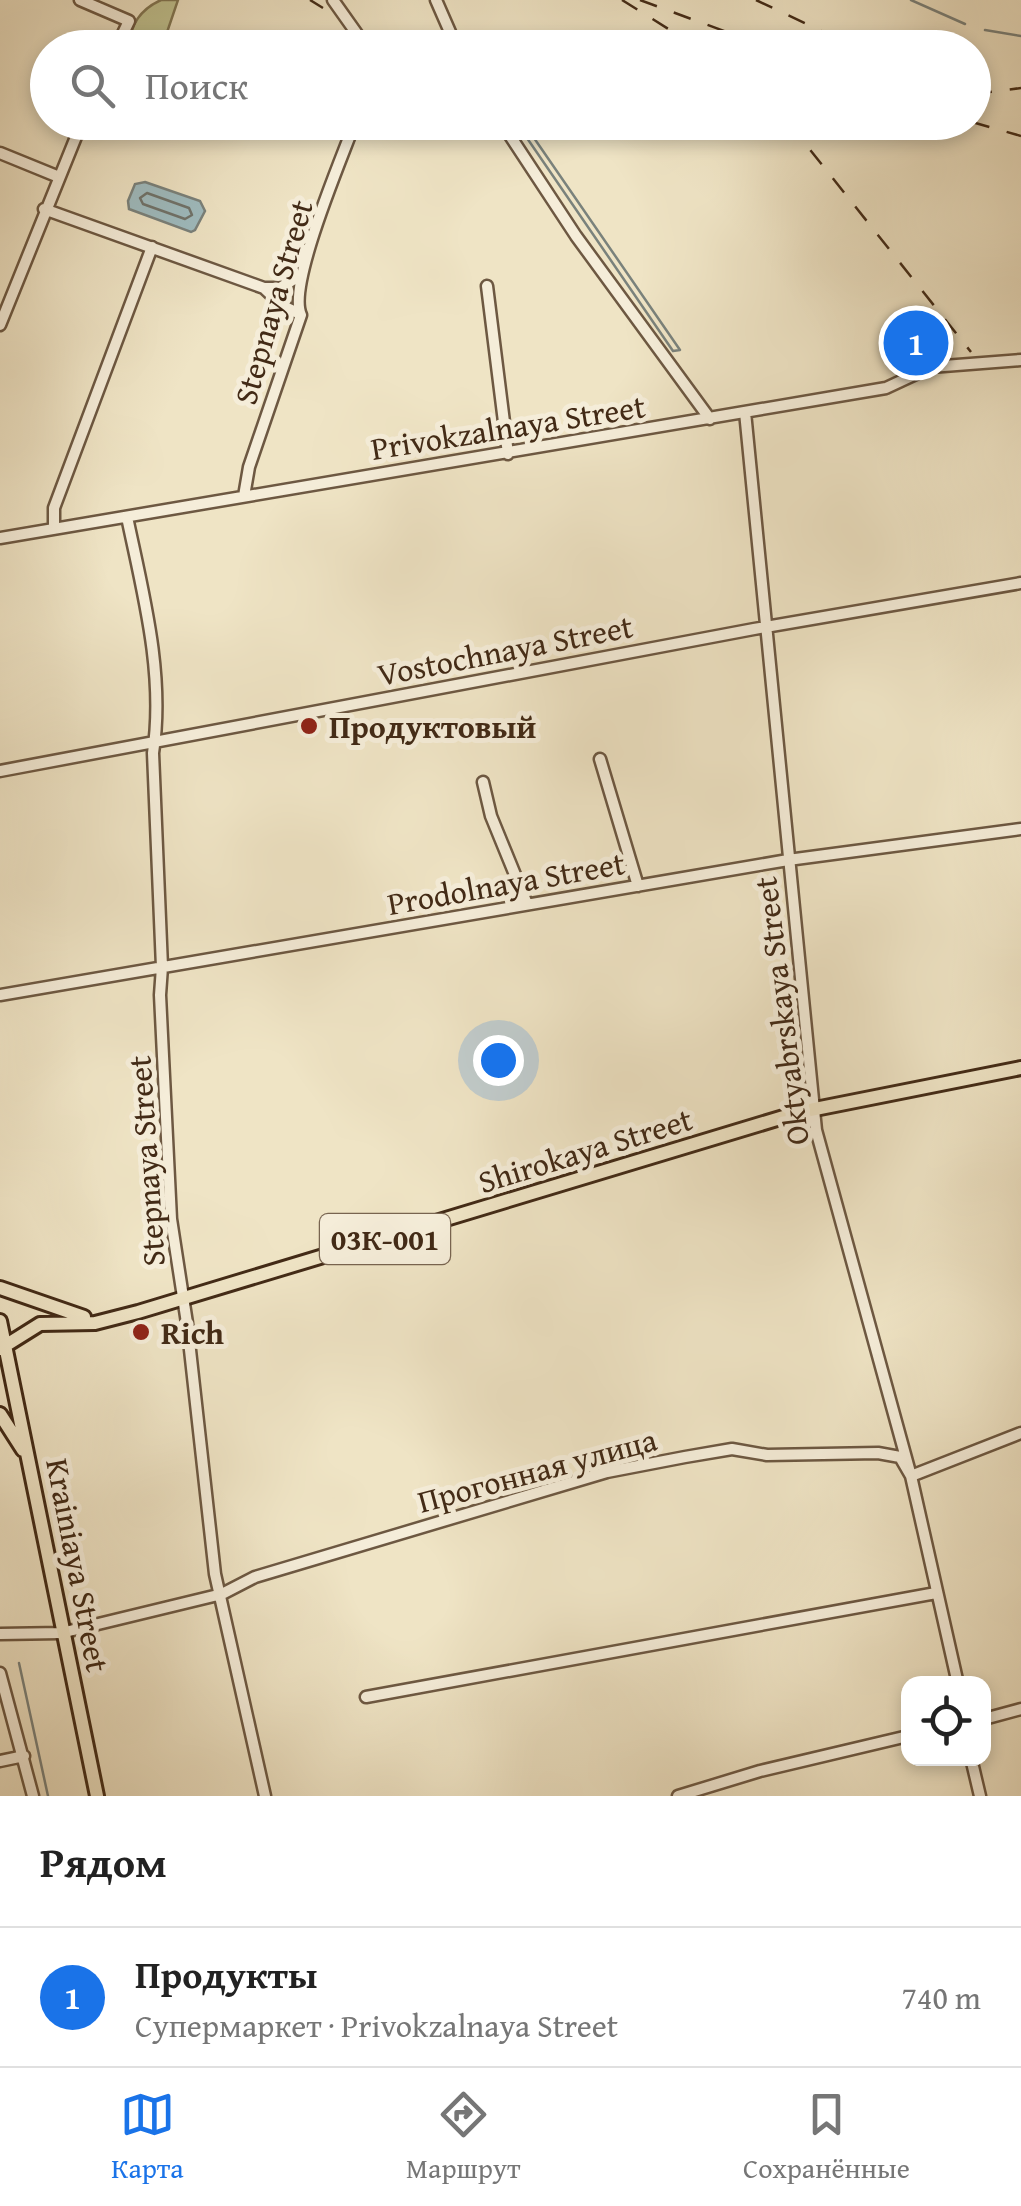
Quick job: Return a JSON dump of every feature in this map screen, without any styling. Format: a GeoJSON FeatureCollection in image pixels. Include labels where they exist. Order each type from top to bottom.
{"type":"FeatureCollection","features":[{"type":"Feature","properties":{"kind":"main road","name":"Shirokaya Street"},"geometry":{"type":"LineString","coordinates":[[111,1318],[814,1109],[1021,1068]]}},
{"type":"Feature","properties":{"kind":"main road","name":"03К-001"},"geometry":{"type":"LineString","coordinates":[[0,1288],[64,1312],[111,1318]]}},
{"type":"Feature","properties":{"kind":"main road","name":"03К-001"},"geometry":{"type":"LineString","coordinates":[[3,1346],[40,1324],[95,1323],[111,1318]]}},
{"type":"Feature","properties":{"kind":"main road","name":"Krainiaya Street"},"geometry":{"type":"LineString","coordinates":[[1,1322],[96,1796]]}},
{"type":"Feature","properties":{"kind":"main road"},"geometry":{"type":"LineString","coordinates":[[12,1379],[14,1348],[26,1330]]}},
{"type":"Feature","properties":{"kind":"main road"},"geometry":{"type":"LineString","coordinates":[[0,1414],[20,1443],[33,1473]]}},
{"type":"Feature","properties":{"kind":"street"},"geometry":{"type":"LineString","coordinates":[[80,0],[128,21],[124,30]]}},
{"type":"Feature","properties":{"kind":"street"},"geometry":{"type":"LineString","coordinates":[[333,0],[354,30]]}},
{"type":"Feature","properties":{"kind":"street"},"geometry":{"type":"LineString","coordinates":[[436,0],[449,30]]}},
{"type":"Feature","properties":{"kind":"street"},"geometry":{"type":"LineString","coordinates":[[0,326],[74,140]]}},
{"type":"Feature","properties":{"kind":"street","name":"Stepnaya Street"},"geometry":{"type":"LineString","coordinates":[[244,496],[301,314],[297,303],[300,275],[348,140]]}},
{"type":"Feature","properties":{"kind":"street"},"geometry":{"type":"LineString","coordinates":[[513,140],[576,236],[710,418]]}},
{"type":"Feature","properties":{"kind":"street"},"geometry":{"type":"LineString","coordinates":[[0,153],[59,177]]}},
{"type":"Feature","properties":{"kind":"street"},"geometry":{"type":"LineString","coordinates":[[44,209],[264,288],[280,288],[300,275]]}},
{"type":"Feature","properties":{"kind":"street"},"geometry":{"type":"LineString","coordinates":[[54,529],[54,508],[152,247]]}},
{"type":"Feature","properties":{"kind":"street"},"geometry":{"type":"LineString","coordinates":[[0,284],[13,290]]}},
{"type":"Feature","properties":{"kind":"street"},"geometry":{"type":"LineString","coordinates":[[487,286],[508,454]]}},
{"type":"Feature","properties":{"kind":"street"},"geometry":{"type":"LineString","coordinates":[[264,288],[283,306],[301,314]]}},
{"type":"Feature","properties":{"kind":"street","name":"Privokzalnaya Street"},"geometry":{"type":"LineString","coordinates":[[0,538],[886,388],[932,368],[1021,360]]}},
{"type":"Feature","properties":{"kind":"street","name":"Oktyabrskaya Street"},"geometry":{"type":"LineString","coordinates":[[744,412],[816,1130],[910,1476],[956,1676]]}},
{"type":"Feature","properties":{"kind":"street","name":"Stepnaya Street"},"geometry":{"type":"LineString","coordinates":[[127,518],[148,609],[157,727],[154,741],[166,1162],[214,1574],[222,1594],[265,1796]]}},
{"type":"Feature","properties":{"kind":"street","name":"Vostochnaya Street"},"geometry":{"type":"LineString","coordinates":[[0,771],[1021,583]]}},
{"type":"Feature","properties":{"kind":"street"},"geometry":{"type":"LineString","coordinates":[[600,759],[638,886]]}},
{"type":"Feature","properties":{"kind":"street"},"geometry":{"type":"LineString","coordinates":[[482,782],[491,816],[526,904]]}},
{"type":"Feature","properties":{"kind":"street","name":"Prodolnaya Street"},"geometry":{"type":"LineString","coordinates":[[0,995],[788,860],[1021,829]]}},
{"type":"Feature","properties":{"kind":"street"},"geometry":{"type":"LineString","coordinates":[[910,1476],[1021,1432]]}},
{"type":"Feature","properties":{"kind":"street","name":"Прогонная улица"},"geometry":{"type":"LineString","coordinates":[[0,1634],[61,1633],[222,1594],[255,1577],[607,1472],[685,1457],[732,1450],[767,1455],[878,1453],[900,1456],[910,1476]]}},
{"type":"Feature","properties":{"kind":"street"},"geometry":{"type":"LineString","coordinates":[[366,1696],[936,1593]]}},
{"type":"Feature","properties":{"kind":"street"},"geometry":{"type":"LineString","coordinates":[[0,1674],[34,1796]]}},
{"type":"Feature","properties":{"kind":"street"},"geometry":{"type":"LineString","coordinates":[[991,1718],[1021,1709]]}},
{"type":"Feature","properties":{"kind":"street"},"geometry":{"type":"LineString","coordinates":[[678,1796],[901,1738]]}},
{"type":"Feature","properties":{"kind":"street"},"geometry":{"type":"LineString","coordinates":[[0,1761],[24,1756]]}},
{"type":"Feature","properties":{"kind":"street"},"geometry":{"type":"LineString","coordinates":[[973,1766],[980,1796]]}},
{"type":"Feature","properties":{"kind":"green space"},"geometry":{"type":"Polygon","coordinates":[[[161,0],[178,0],[168,30],[133,30],[148,8],[161,0]]]}},
{"type":"Feature","properties":{"kind":"water"},"geometry":{"type":"Polygon","coordinates":[[[145,182],[200,201],[205,211],[195,230],[191,232],[129,209],[135,184],[145,182]]]}},
{"type":"Feature","properties":{"kind":"waterway"},"geometry":{"type":"LineString","coordinates":[[911,0],[965,24]]}},
{"type":"Feature","properties":{"kind":"waterway"},"geometry":{"type":"LineString","coordinates":[[991,31],[1021,36]]}},
{"type":"Feature","properties":{"kind":"waterway"},"geometry":{"type":"LineString","coordinates":[[528,140],[673,351],[680,350],[535,140]]}},
{"type":"Feature","properties":{"kind":"waterway"},"geometry":{"type":"LineString","coordinates":[[19,1663],[48,1796]]}},
{"type":"Feature","properties":{"kind":"railway"},"geometry":{"type":"LineString","coordinates":[[310,0],[323,8]]}},
{"type":"Feature","properties":{"kind":"railway"},"geometry":{"type":"LineString","coordinates":[[622,0],[670,30]]}},
{"type":"Feature","properties":{"kind":"railway"},"geometry":{"type":"LineString","coordinates":[[640,0],[721,30]]}},
{"type":"Feature","properties":{"kind":"railway"},"geometry":{"type":"LineString","coordinates":[[756,0],[819,30]]}},
{"type":"Feature","properties":{"kind":"railway"},"geometry":{"type":"LineString","coordinates":[[991,92],[1021,88]]}},
{"type":"Feature","properties":{"kind":"railway"},"geometry":{"type":"LineString","coordinates":[[991,127],[1021,136]]}},
{"type":"Feature","properties":{"kind":"railway"},"geometry":{"type":"LineString","coordinates":[[802,140],[971,352]]}},
{"type":"Feature","properties":{"kind":"place","name":"Продукты"},"geometry":{"type":"Point","coordinates":[916,343]}},
{"type":"Feature","properties":{"kind":"place","name":"Продуктовый"},"geometry":{"type":"Point","coordinates":[309,726]}},
{"type":"Feature","properties":{"kind":"place","name":"Rich"},"geometry":{"type":"Point","coordinates":[141,1332]}}]}
